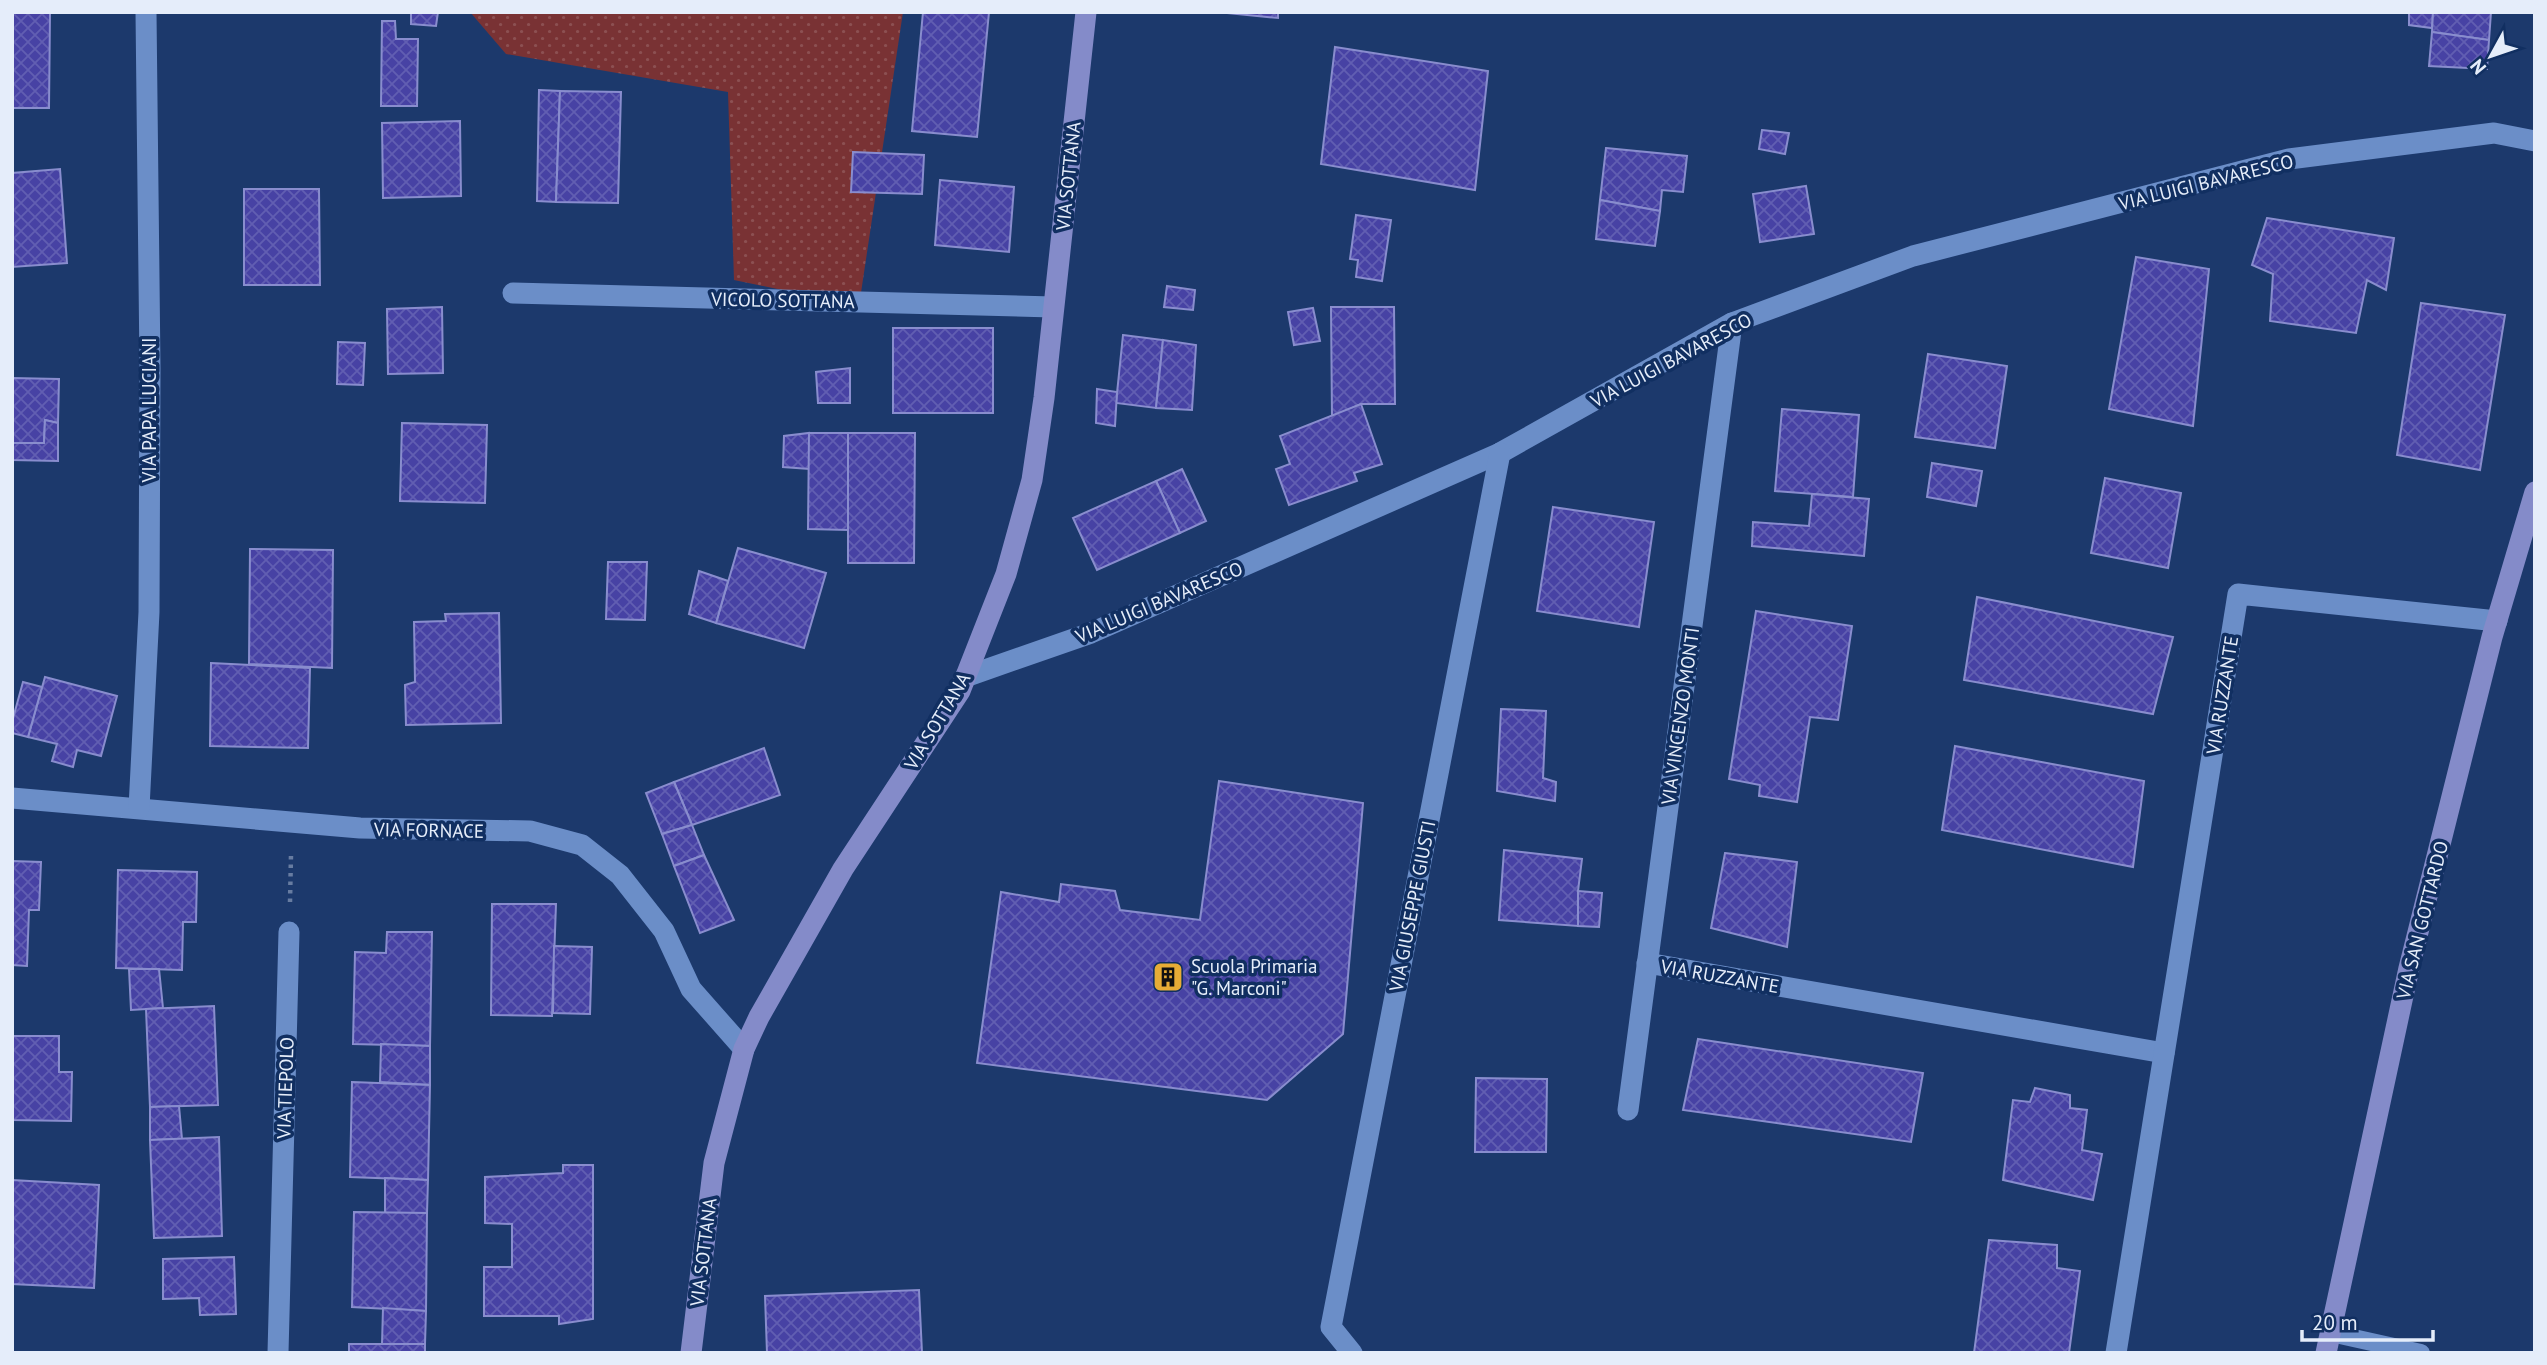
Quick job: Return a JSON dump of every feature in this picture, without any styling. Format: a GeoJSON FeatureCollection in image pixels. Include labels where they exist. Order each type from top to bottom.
{"type":"FeatureCollection","features":[{"type":"Feature","properties":{"kind":"street","name":"VIA PAPA LUCIANI"},"geometry":{"type":"LineString","coordinates":[[139,808],[149,612],[150,368],[146,12]]}},
{"type":"Feature","properties":{"kind":"street","name":"VIA SOTTANA"},"geometry":{"type":"LineString","coordinates":[[691,1353],[714,1163],[744,1049],[759,1017],[843,869],[960,691],[1006,574],[1032,480],[1044,398],[1086,12]]}},
{"type":"Feature","properties":{"kind":"street","name":"VIA LUIGI BAVARESCO"},"geometry":{"type":"LineString","coordinates":[[965,677],[1091,633],[1500,453],[1732,323],[1913,256],[2289,159],[2494,133],[2535,141]]}},
{"type":"Feature","properties":{"kind":"street","name":"VICOLO SOTTANA"},"geometry":{"type":"LineString","coordinates":[[513,293],[1053,307]]}},
{"type":"Feature","properties":{"kind":"street","name":"VIA VINCENZO MONTI"},"geometry":{"type":"LineString","coordinates":[[1628,1110],[1732,323]]}},
{"type":"Feature","properties":{"kind":"street","name":"VIA GIUSEPPE GIUSTI"},"geometry":{"type":"LineString","coordinates":[[1352,1353],[1331,1327],[1500,453]]}},
{"type":"Feature","properties":{"kind":"street","name":"VIA SAN GOTTARDO"},"geometry":{"type":"LineString","coordinates":[[2328,1343],[2409,968],[2497,621],[2535,492]]}},
{"type":"Feature","properties":{"kind":"street","name":"VIA RUZZANTE"},"geometry":{"type":"LineString","coordinates":[[2116,1353],[2238,594],[2497,621]]}},
{"type":"Feature","properties":{"kind":"street","name":"VIA FORNACE"},"geometry":{"type":"LineString","coordinates":[[12,798],[360,828],[530,831],[582,845],[620,875],[628,885],[664,931],[691,989],[744,1049]]}},
{"type":"Feature","properties":{"kind":"street","name":"VIA TIEPOLO"},"geometry":{"type":"LineString","coordinates":[[278,1353],[289,932]]}},
{"type":"Feature","properties":{"kind":"street","name":"VIA RUZZANTE"},"geometry":{"type":"LineString","coordinates":[[1647,963],[2164,1053]]}},
{"type":"Feature","properties":{"kind":"lane"},"geometry":{"type":"LineString","coordinates":[[2328,1343],[2421,1353]]}},
{"type":"Feature","properties":{"kind":"path"},"geometry":{"type":"LineString","coordinates":[[289,932],[292,823]]}},
{"type":"Feature","properties":{"kind":"shaded area"},"geometry":{"type":"Polygon","coordinates":[[[470,12],[903,12],[859,306],[734,280],[728,92],[506,54],[470,12]]]}},
{"type":"Feature","properties":{"kind":"building"},"geometry":{"type":"Polygon","coordinates":[[[12,12],[50,12],[49,108],[12,108],[12,12]]]}},
{"type":"Feature","properties":{"kind":"building"},"geometry":{"type":"Polygon","coordinates":[[[411,12],[438,12],[436,26],[411,24],[411,12]]]}},
{"type":"Feature","properties":{"kind":"building"},"geometry":{"type":"Polygon","coordinates":[[[923,12],[989,12],[977,137],[912,131],[923,12]]]}},
{"type":"Feature","properties":{"kind":"building"},"geometry":{"type":"Polygon","coordinates":[[[1217,12],[1278,12],[1278,18],[1217,12]]]}},
{"type":"Feature","properties":{"kind":"building"},"geometry":{"type":"Polygon","coordinates":[[[2409,12],[2433,12],[2432,28],[2409,25],[2409,12]]]}},
{"type":"Feature","properties":{"kind":"building"},"geometry":{"type":"Polygon","coordinates":[[[2433,12],[2491,12],[2489,40],[2432,32],[2433,12]]]}},
{"type":"Feature","properties":{"kind":"building"},"geometry":{"type":"Polygon","coordinates":[[[382,21],[395,21],[396,39],[418,39],[417,106],[381,106],[382,21]]]}},
{"type":"Feature","properties":{"kind":"building"},"geometry":{"type":"Polygon","coordinates":[[[2432,32],[2489,40],[2487,69],[2429,66],[2432,32]]]}},
{"type":"Feature","properties":{"kind":"building"},"geometry":{"type":"Polygon","coordinates":[[[1335,47],[1488,71],[1475,190],[1321,164],[1335,47]]]}},
{"type":"Feature","properties":{"kind":"building"},"geometry":{"type":"Polygon","coordinates":[[[539,90],[560,91],[556,202],[537,201],[539,90]]]}},
{"type":"Feature","properties":{"kind":"building"},"geometry":{"type":"Polygon","coordinates":[[[560,91],[621,92],[618,203],[556,202],[560,91]]]}},
{"type":"Feature","properties":{"kind":"building"},"geometry":{"type":"Polygon","coordinates":[[[460,121],[461,196],[383,198],[382,123],[460,121]]]}},
{"type":"Feature","properties":{"kind":"building"},"geometry":{"type":"Polygon","coordinates":[[[1762,130],[1789,133],[1785,154],[1759,149],[1762,130]]]}},
{"type":"Feature","properties":{"kind":"building"},"geometry":{"type":"Polygon","coordinates":[[[1606,148],[1687,156],[1683,192],[1662,190],[1660,211],[1600,200],[1606,148]]]}},
{"type":"Feature","properties":{"kind":"building"},"geometry":{"type":"Polygon","coordinates":[[[853,152],[924,155],[922,194],[851,192],[853,152]]]}},
{"type":"Feature","properties":{"kind":"building"},"geometry":{"type":"Polygon","coordinates":[[[60,169],[67,263],[12,267],[12,173],[60,169]]]}},
{"type":"Feature","properties":{"kind":"building"},"geometry":{"type":"Polygon","coordinates":[[[940,180],[1014,187],[1009,252],[935,245],[940,180]]]}},
{"type":"Feature","properties":{"kind":"building"},"geometry":{"type":"Polygon","coordinates":[[[1806,186],[1814,234],[1760,242],[1753,194],[1806,186]]]}},
{"type":"Feature","properties":{"kind":"building"},"geometry":{"type":"Polygon","coordinates":[[[244,189],[319,189],[320,285],[244,285],[244,189]]]}},
{"type":"Feature","properties":{"kind":"building"},"geometry":{"type":"Polygon","coordinates":[[[1600,200],[1660,211],[1655,246],[1596,239],[1600,200]]]}},
{"type":"Feature","properties":{"kind":"building"},"geometry":{"type":"Polygon","coordinates":[[[1356,215],[1391,220],[1382,281],[1356,277],[1358,260],[1350,259],[1356,215]]]}},
{"type":"Feature","properties":{"kind":"building"},"geometry":{"type":"Polygon","coordinates":[[[2267,218],[2394,238],[2386,290],[2367,280],[2356,333],[2270,321],[2273,274],[2252,265],[2267,218]]]}},
{"type":"Feature","properties":{"kind":"building"},"geometry":{"type":"Polygon","coordinates":[[[2136,257],[2209,269],[2193,426],[2109,409],[2136,257]]]}},
{"type":"Feature","properties":{"kind":"building"},"geometry":{"type":"Polygon","coordinates":[[[1167,286],[1195,290],[1193,310],[1164,307],[1167,286]]]}},
{"type":"Feature","properties":{"kind":"building"},"geometry":{"type":"Polygon","coordinates":[[[2421,303],[2505,315],[2480,470],[2397,455],[2421,303]]]}},
{"type":"Feature","properties":{"kind":"building"},"geometry":{"type":"Polygon","coordinates":[[[442,307],[443,373],[388,374],[387,309],[442,307]]]}},
{"type":"Feature","properties":{"kind":"building"},"geometry":{"type":"Polygon","coordinates":[[[1331,307],[1394,307],[1395,404],[1361,404],[1332,417],[1331,307]]]}},
{"type":"Feature","properties":{"kind":"building"},"geometry":{"type":"Polygon","coordinates":[[[1313,308],[1320,341],[1294,345],[1288,312],[1313,308]]]}},
{"type":"Feature","properties":{"kind":"building"},"geometry":{"type":"Polygon","coordinates":[[[893,328],[993,328],[993,413],[893,413],[893,328]]]}},
{"type":"Feature","properties":{"kind":"building"},"geometry":{"type":"Polygon","coordinates":[[[1123,335],[1163,340],[1156,408],[1116,403],[1123,335]]]}},
{"type":"Feature","properties":{"kind":"building"},"geometry":{"type":"Polygon","coordinates":[[[1163,340],[1196,345],[1192,410],[1156,408],[1163,340]]]}},
{"type":"Feature","properties":{"kind":"building"},"geometry":{"type":"Polygon","coordinates":[[[338,342],[365,343],[363,385],[337,384],[338,342]]]}},
{"type":"Feature","properties":{"kind":"building"},"geometry":{"type":"Polygon","coordinates":[[[1928,354],[2007,366],[1995,448],[1915,437],[1928,354]]]}},
{"type":"Feature","properties":{"kind":"building"},"geometry":{"type":"Polygon","coordinates":[[[850,368],[850,403],[818,403],[816,372],[850,368]]]}},
{"type":"Feature","properties":{"kind":"building"},"geometry":{"type":"Polygon","coordinates":[[[12,378],[59,379],[58,423],[45,420],[44,443],[12,443],[12,378]]]}},
{"type":"Feature","properties":{"kind":"building"},"geometry":{"type":"Polygon","coordinates":[[[1097,389],[1117,392],[1115,426],[1096,423],[1097,389]]]}},
{"type":"Feature","properties":{"kind":"building"},"geometry":{"type":"Polygon","coordinates":[[[1361,404],[1382,464],[1354,473],[1357,481],[1289,505],[1276,469],[1290,464],[1280,436],[1361,404]]]}},
{"type":"Feature","properties":{"kind":"building"},"geometry":{"type":"Polygon","coordinates":[[[1782,409],[1859,415],[1853,497],[1775,491],[1782,409]]]}},
{"type":"Feature","properties":{"kind":"building"},"geometry":{"type":"Polygon","coordinates":[[[45,420],[58,423],[58,461],[12,460],[12,443],[44,443],[45,420]]]}},
{"type":"Feature","properties":{"kind":"building"},"geometry":{"type":"Polygon","coordinates":[[[402,423],[487,425],[485,503],[400,501],[402,423]]]}},
{"type":"Feature","properties":{"kind":"building"},"geometry":{"type":"Polygon","coordinates":[[[809,433],[809,469],[783,467],[784,436],[809,433]]]}},
{"type":"Feature","properties":{"kind":"building"},"geometry":{"type":"Polygon","coordinates":[[[809,433],[848,433],[848,530],[808,529],[809,433]]]}},
{"type":"Feature","properties":{"kind":"building"},"geometry":{"type":"Polygon","coordinates":[[[848,433],[915,433],[914,563],[848,563],[848,433]]]}},
{"type":"Feature","properties":{"kind":"building"},"geometry":{"type":"Polygon","coordinates":[[[1932,463],[1982,471],[1976,506],[1927,497],[1932,463]]]}},
{"type":"Feature","properties":{"kind":"building"},"geometry":{"type":"Polygon","coordinates":[[[1182,469],[1206,521],[1180,533],[1156,481],[1182,469]]]}},
{"type":"Feature","properties":{"kind":"building"},"geometry":{"type":"Polygon","coordinates":[[[2105,478],[2181,493],[2168,568],[2091,553],[2105,478]]]}},
{"type":"Feature","properties":{"kind":"building"},"geometry":{"type":"Polygon","coordinates":[[[1156,481],[1180,533],[1097,570],[1073,518],[1156,481]]]}},
{"type":"Feature","properties":{"kind":"building"},"geometry":{"type":"Polygon","coordinates":[[[1812,494],[1869,499],[1864,556],[1752,546],[1753,522],[1809,526],[1812,494]]]}},
{"type":"Feature","properties":{"kind":"building"},"geometry":{"type":"Polygon","coordinates":[[[1553,507],[1654,522],[1639,627],[1537,611],[1553,507]]]}},
{"type":"Feature","properties":{"kind":"building"},"geometry":{"type":"Polygon","coordinates":[[[738,548],[826,573],[804,648],[716,623],[738,548]]]}},
{"type":"Feature","properties":{"kind":"building"},"geometry":{"type":"Polygon","coordinates":[[[250,549],[333,550],[332,668],[249,664],[250,549]]]}},
{"type":"Feature","properties":{"kind":"building"},"geometry":{"type":"Polygon","coordinates":[[[608,562],[647,562],[645,620],[606,619],[608,562]]]}},
{"type":"Feature","properties":{"kind":"building"},"geometry":{"type":"Polygon","coordinates":[[[699,571],[728,581],[716,623],[689,614],[699,571]]]}},
{"type":"Feature","properties":{"kind":"building"},"geometry":{"type":"Polygon","coordinates":[[[1977,597],[2173,637],[2153,714],[1964,680],[1977,597]]]}},
{"type":"Feature","properties":{"kind":"building"},"geometry":{"type":"Polygon","coordinates":[[[1756,611],[1852,626],[1838,720],[1810,717],[1797,802],[1759,796],[1760,785],[1729,779],[1756,611]]]}},
{"type":"Feature","properties":{"kind":"building"},"geometry":{"type":"Polygon","coordinates":[[[499,613],[501,723],[406,725],[405,685],[415,682],[414,622],[446,621],[445,614],[499,613]]]}},
{"type":"Feature","properties":{"kind":"building"},"geometry":{"type":"Polygon","coordinates":[[[211,663],[310,668],[308,748],[210,746],[211,663]]]}},
{"type":"Feature","properties":{"kind":"building"},"geometry":{"type":"Polygon","coordinates":[[[45,677],[117,696],[101,756],[77,750],[73,767],[52,761],[57,744],[28,737],[45,677]]]}},
{"type":"Feature","properties":{"kind":"building"},"geometry":{"type":"Polygon","coordinates":[[[23,682],[42,687],[28,737],[12,733],[12,722],[23,682]]]}},
{"type":"Feature","properties":{"kind":"building"},"geometry":{"type":"Polygon","coordinates":[[[1501,709],[1546,711],[1543,778],[1556,782],[1555,801],[1497,791],[1501,709]]]}},
{"type":"Feature","properties":{"kind":"building"},"geometry":{"type":"Polygon","coordinates":[[[1955,746],[2144,781],[2133,867],[1942,830],[1955,746]]]}},
{"type":"Feature","properties":{"kind":"building"},"geometry":{"type":"Polygon","coordinates":[[[764,748],[780,795],[692,825],[674,782],[764,748]]]}},
{"type":"Feature","properties":{"kind":"building","name":"Scuola Primaria \"G. Marconi\""},"geometry":{"type":"Polygon","coordinates":[[[1219,781],[1363,803],[1343,1034],[1267,1100],[977,1063],[1001,892],[1059,902],[1061,884],[1115,891],[1120,910],[1200,920],[1219,781]]]}},
{"type":"Feature","properties":{"kind":"building"},"geometry":{"type":"Polygon","coordinates":[[[674,782],[692,825],[662,834],[646,793],[674,782]]]}},
{"type":"Feature","properties":{"kind":"building"},"geometry":{"type":"Polygon","coordinates":[[[692,825],[704,855],[674,866],[662,834],[692,825]]]}},
{"type":"Feature","properties":{"kind":"building"},"geometry":{"type":"Polygon","coordinates":[[[1504,850],[1582,859],[1578,926],[1499,920],[1504,850]]]}},
{"type":"Feature","properties":{"kind":"building"},"geometry":{"type":"Polygon","coordinates":[[[1725,853],[1797,862],[1787,947],[1711,928],[1725,853]]]}},
{"type":"Feature","properties":{"kind":"building"},"geometry":{"type":"Polygon","coordinates":[[[704,855],[734,920],[700,933],[674,866],[704,855]]]}},
{"type":"Feature","properties":{"kind":"building"},"geometry":{"type":"Polygon","coordinates":[[[12,861],[41,862],[39,910],[29,910],[27,966],[12,965],[12,861]]]}},
{"type":"Feature","properties":{"kind":"building"},"geometry":{"type":"Polygon","coordinates":[[[118,870],[197,872],[196,922],[183,922],[182,970],[116,968],[118,870]]]}},
{"type":"Feature","properties":{"kind":"building"},"geometry":{"type":"Polygon","coordinates":[[[1578,891],[1602,893],[1599,927],[1578,926],[1578,891]]]}},
{"type":"Feature","properties":{"kind":"building"},"geometry":{"type":"Polygon","coordinates":[[[492,904],[556,904],[552,1016],[491,1015],[492,904]]]}},
{"type":"Feature","properties":{"kind":"building"},"geometry":{"type":"Polygon","coordinates":[[[387,932],[432,932],[430,1046],[353,1044],[355,952],[386,953],[387,932]]]}},
{"type":"Feature","properties":{"kind":"building"},"geometry":{"type":"Polygon","coordinates":[[[554,946],[592,947],[590,1014],[553,1013],[554,946]]]}},
{"type":"Feature","properties":{"kind":"building"},"geometry":{"type":"Polygon","coordinates":[[[129,969],[159,969],[163,1008],[131,1010],[129,969]]]}},
{"type":"Feature","properties":{"kind":"building"},"geometry":{"type":"Polygon","coordinates":[[[214,1006],[218,1105],[150,1107],[146,1009],[214,1006]]]}},
{"type":"Feature","properties":{"kind":"building"},"geometry":{"type":"Polygon","coordinates":[[[12,1036],[59,1036],[59,1072],[72,1072],[71,1121],[12,1120],[12,1036]]]}},
{"type":"Feature","properties":{"kind":"building"},"geometry":{"type":"Polygon","coordinates":[[[1698,1039],[1923,1073],[1911,1142],[1683,1110],[1698,1039]]]}},
{"type":"Feature","properties":{"kind":"building"},"geometry":{"type":"Polygon","coordinates":[[[381,1044],[430,1046],[430,1085],[380,1082],[381,1044]]]}},
{"type":"Feature","properties":{"kind":"building"},"geometry":{"type":"Polygon","coordinates":[[[1476,1078],[1547,1079],[1546,1152],[1475,1152],[1476,1078]]]}},
{"type":"Feature","properties":{"kind":"building"},"geometry":{"type":"Polygon","coordinates":[[[352,1082],[430,1085],[428,1180],[350,1177],[352,1082]]]}},
{"type":"Feature","properties":{"kind":"building"},"geometry":{"type":"Polygon","coordinates":[[[2035,1088],[2070,1095],[2070,1108],[2087,1110],[2082,1150],[2102,1154],[2093,1200],[2003,1180],[2013,1100],[2030,1102],[2035,1088]]]}},
{"type":"Feature","properties":{"kind":"building"},"geometry":{"type":"Polygon","coordinates":[[[179,1106],[182,1139],[150,1140],[150,1107],[179,1106]]]}},
{"type":"Feature","properties":{"kind":"building"},"geometry":{"type":"Polygon","coordinates":[[[219,1137],[222,1236],[154,1238],[150,1140],[219,1137]]]}},
{"type":"Feature","properties":{"kind":"building"},"geometry":{"type":"Polygon","coordinates":[[[563,1165],[593,1165],[593,1319],[559,1324],[559,1316],[484,1316],[484,1267],[512,1267],[512,1224],[485,1223],[485,1177],[563,1173],[563,1165]]]}},
{"type":"Feature","properties":{"kind":"building"},"geometry":{"type":"Polygon","coordinates":[[[385,1178],[428,1180],[427,1213],[385,1213],[385,1178]]]}},
{"type":"Feature","properties":{"kind":"building"},"geometry":{"type":"Polygon","coordinates":[[[12,1180],[99,1185],[94,1288],[12,1284],[12,1180]]]}},
{"type":"Feature","properties":{"kind":"building"},"geometry":{"type":"Polygon","coordinates":[[[354,1212],[427,1213],[426,1311],[352,1307],[354,1212]]]}},
{"type":"Feature","properties":{"kind":"building"},"geometry":{"type":"Polygon","coordinates":[[[1989,1240],[2057,1245],[2057,1268],[2080,1271],[2069,1353],[1974,1353],[1989,1240]]]}},
{"type":"Feature","properties":{"kind":"building"},"geometry":{"type":"Polygon","coordinates":[[[234,1257],[236,1314],[200,1315],[199,1298],[163,1299],[163,1259],[234,1257]]]}},
{"type":"Feature","properties":{"kind":"building"},"geometry":{"type":"Polygon","coordinates":[[[919,1290],[922,1353],[767,1353],[765,1296],[919,1290]]]}},
{"type":"Feature","properties":{"kind":"building"},"geometry":{"type":"Polygon","coordinates":[[[383,1308],[426,1311],[425,1344],[382,1344],[383,1308]]]}},
{"type":"Feature","properties":{"kind":"building"},"geometry":{"type":"Polygon","coordinates":[[[349,1344],[425,1344],[425,1353],[349,1353],[349,1344]]]}},
{"type":"Feature","properties":{"kind":"place","name":"Scuola Primaria \"G. Marconi\""},"geometry":{"type":"Point","coordinates":[1168,977]}}]}
